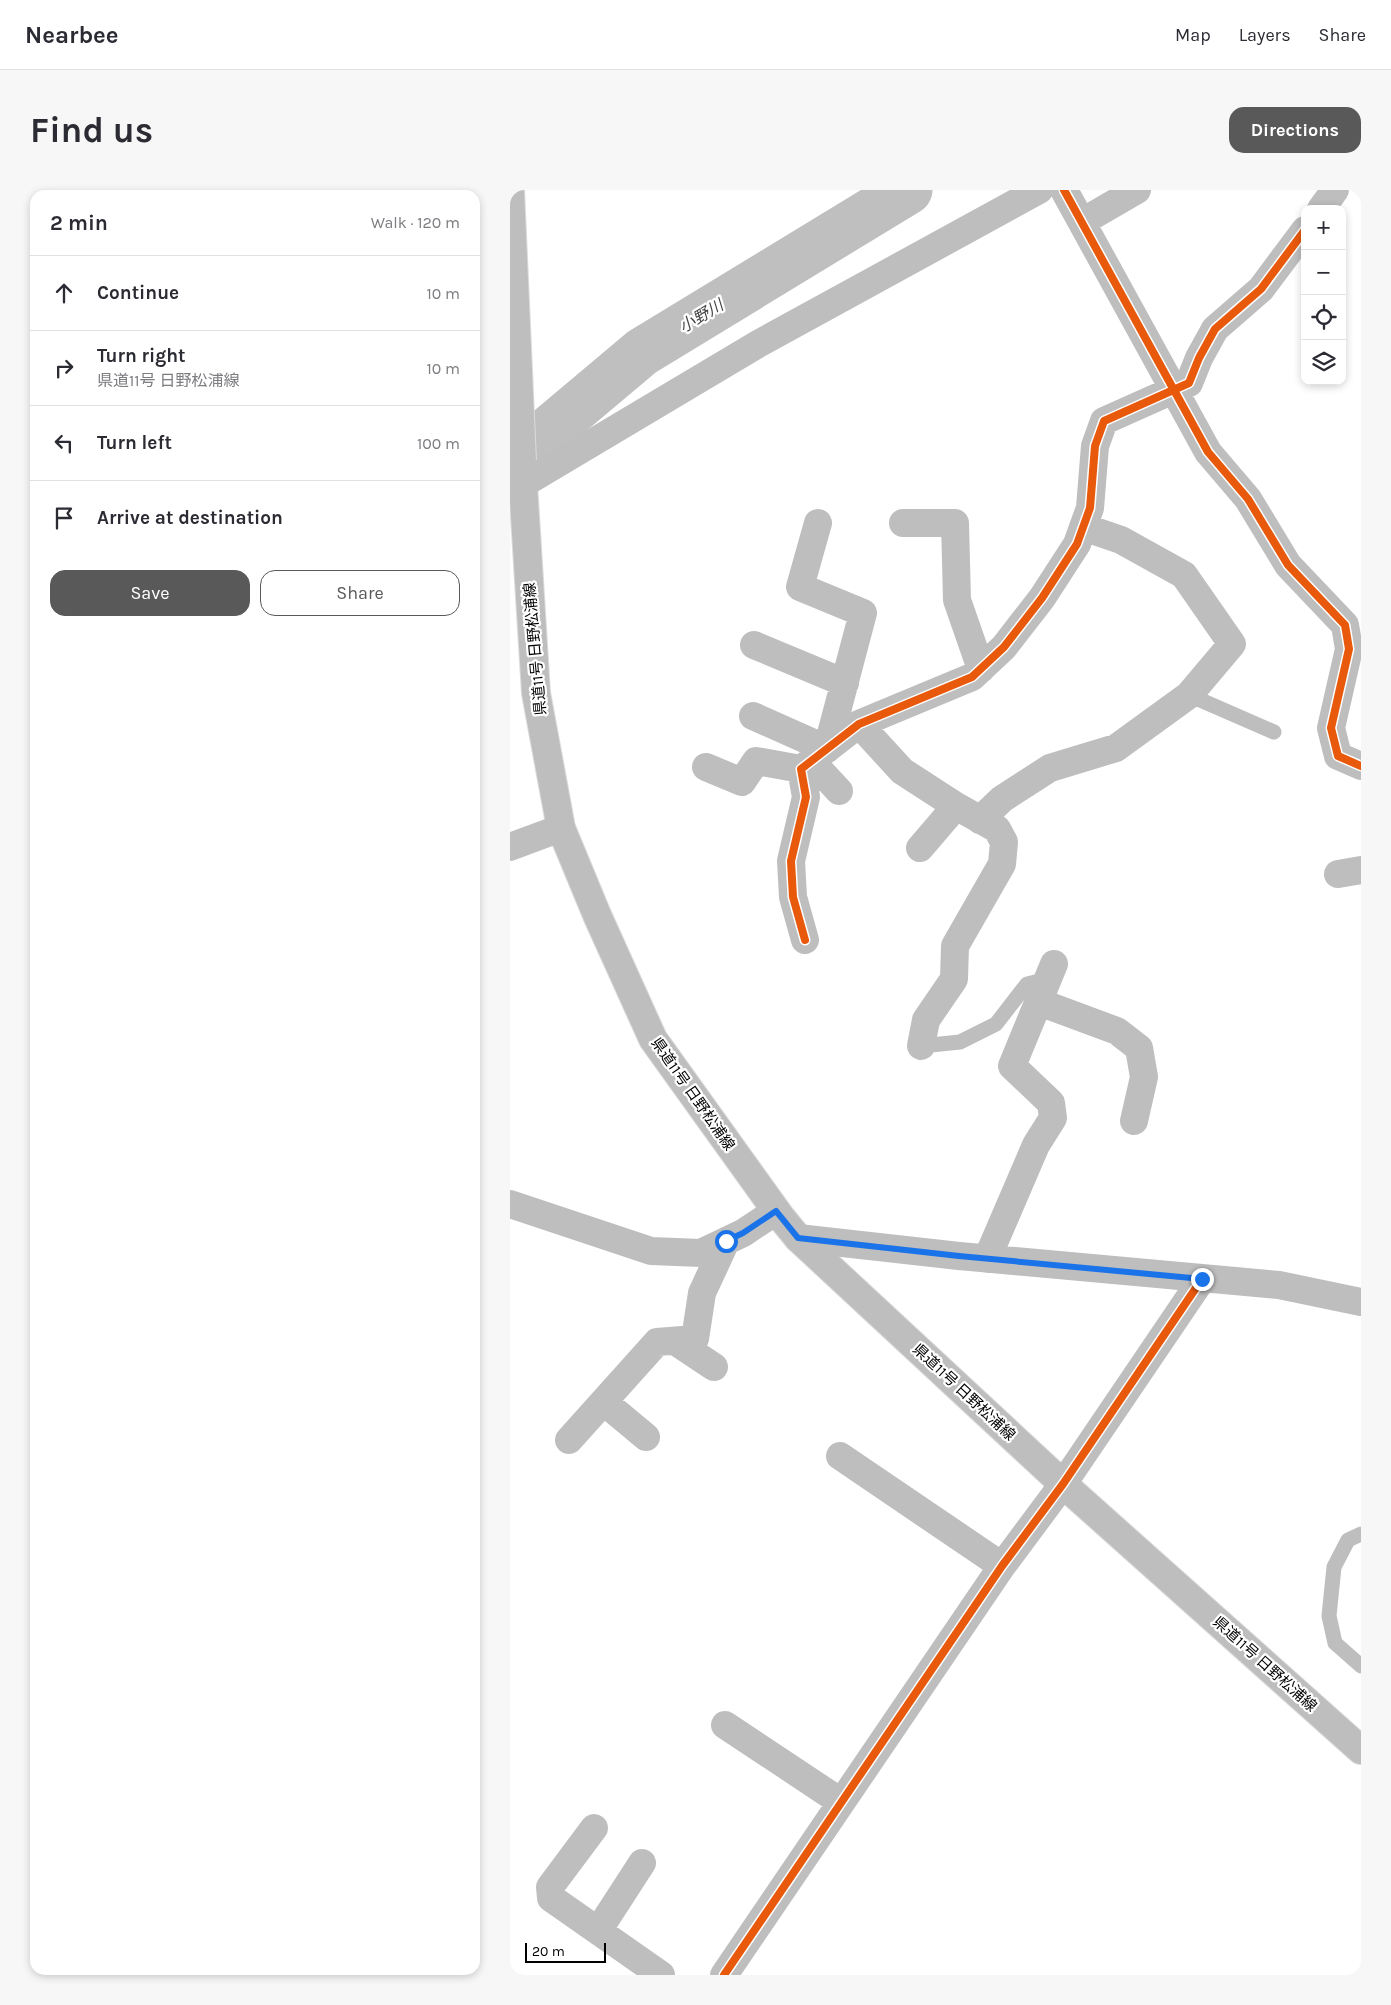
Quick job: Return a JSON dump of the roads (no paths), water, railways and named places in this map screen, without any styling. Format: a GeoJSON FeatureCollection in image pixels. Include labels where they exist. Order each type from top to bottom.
{"type":"FeatureCollection","features":[{"type":"Feature","properties":{"kind":"street","name":"県道11号 日野松浦線"},"geometry":{"type":"LineString","coordinates":[[510,190],[523,484],[536,692],[561,828],[597,915],[653,1039],[776,1211],[798,1238],[1062,1484],[1361,1750]]}},
{"type":"Feature","properties":{"kind":"street"},"geometry":{"type":"LineString","coordinates":[[523,484],[758,344],[1039,190]]}},
{"type":"Feature","properties":{"kind":"street"},"geometry":{"type":"LineString","coordinates":[[1064,190],[1208,452],[1248,500],[1288,565],[1345,626],[1349,649],[1331,728],[1338,756],[1361,766]]}},
{"type":"Feature","properties":{"kind":"street"},"geometry":{"type":"LineString","coordinates":[[1082,222],[1137,190]]}},
{"type":"Feature","properties":{"kind":"street"},"geometry":{"type":"LineString","coordinates":[[1324,205],[1335,190]]}},
{"type":"Feature","properties":{"kind":"street"},"geometry":{"type":"LineString","coordinates":[[706,767],[742,782],[756,761],[813,759],[859,724],[972,677],[1004,647],[1042,598],[1077,544],[1090,508],[1095,446],[1104,421],[1173,388],[1190,382],[1199,358],[1215,330],[1261,289],[1301,235]]}},
{"type":"Feature","properties":{"kind":"street"},"geometry":{"type":"LineString","coordinates":[[805,940],[793,897],[791,861],[813,759],[844,684],[863,613],[800,587],[818,523]]}},
{"type":"Feature","properties":{"kind":"street"},"geometry":{"type":"LineString","coordinates":[[903,523],[955,523],[957,600],[981,668]]}},
{"type":"Feature","properties":{"kind":"street"},"geometry":{"type":"LineString","coordinates":[[980,820],[1002,799],[1050,768],[1116,748],[1189,695],[1232,644],[1184,575],[1121,540],[1083,527]]}},
{"type":"Feature","properties":{"kind":"street"},"geometry":{"type":"LineString","coordinates":[[754,645],[844,684]]}},
{"type":"Feature","properties":{"kind":"street"},"geometry":{"type":"LineString","coordinates":[[753,716],[813,759],[839,791]]}},
{"type":"Feature","properties":{"kind":"street"},"geometry":{"type":"LineString","coordinates":[[859,724],[902,771],[956,806],[997,829],[1004,842],[1002,864],[955,946],[954,980],[926,1020],[921,1046]]}},
{"type":"Feature","properties":{"kind":"street"},"geometry":{"type":"LineString","coordinates":[[920,848],[956,806]]}},
{"type":"Feature","properties":{"kind":"street"},"geometry":{"type":"LineString","coordinates":[[510,847],[561,828]]}},
{"type":"Feature","properties":{"kind":"street"},"geometry":{"type":"LineString","coordinates":[[987,1259],[1036,1145],[1053,1118],[1051,1103],[1012,1066],[1047,982],[1139,1048],[1144,1077],[1134,1121]]}},
{"type":"Feature","properties":{"kind":"street"},"geometry":{"type":"LineString","coordinates":[[513,1209],[651,1251],[701,1253],[743,1233],[776,1211]]}},
{"type":"Feature","properties":{"kind":"street"},"geometry":{"type":"LineString","coordinates":[[798,1238],[987,1259],[1279,1285],[1361,1302]]}},
{"type":"Feature","properties":{"kind":"street"},"geometry":{"type":"LineString","coordinates":[[569,1440],[657,1342],[695,1339],[702,1293],[726,1241]]}},
{"type":"Feature","properties":{"kind":"street"},"geometry":{"type":"LineString","coordinates":[[724,1975],[1002,1566],[1062,1484],[1202,1279]]}},
{"type":"Feature","properties":{"kind":"street"},"geometry":{"type":"LineString","coordinates":[[675,1341],[714,1366]]}},
{"type":"Feature","properties":{"kind":"street"},"geometry":{"type":"LineString","coordinates":[[604,1402],[646,1437]]}},
{"type":"Feature","properties":{"kind":"street"},"geometry":{"type":"LineString","coordinates":[[840,1456],[1002,1566]]}},
{"type":"Feature","properties":{"kind":"street"},"geometry":{"type":"LineString","coordinates":[[725,1725],[842,1802]]}},
{"type":"Feature","properties":{"kind":"street"},"geometry":{"type":"LineString","coordinates":[[594,1828],[550,1887],[551,1898],[661,1975]]}},
{"type":"Feature","properties":{"kind":"street"},"geometry":{"type":"LineString","coordinates":[[598,1931],[642,1863]]}},
{"type":"Feature","properties":{"kind":"lane"},"geometry":{"type":"LineString","coordinates":[[1189,695],[1274,732]]}},
{"type":"Feature","properties":{"kind":"lane"},"geometry":{"type":"LineString","coordinates":[[921,1046],[960,1042],[996,1024],[1027,984],[1047,982]]}},
{"type":"Feature","properties":{"kind":"lane"},"geometry":{"type":"LineString","coordinates":[[1361,1534],[1348,1540],[1334,1567],[1329,1616],[1335,1642],[1361,1666]]}},
{"type":"Feature","properties":{"kind":"waterway","name":"小野川"},"geometry":{"type":"LineString","coordinates":[[510,463],[642,352],[908,190]]}}]}
